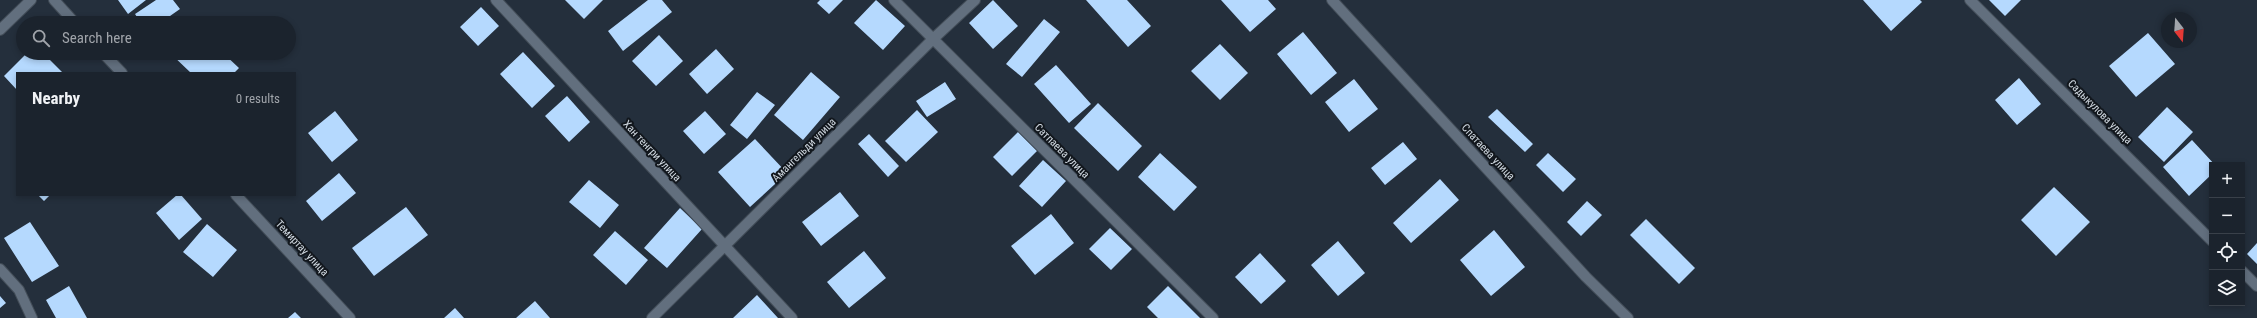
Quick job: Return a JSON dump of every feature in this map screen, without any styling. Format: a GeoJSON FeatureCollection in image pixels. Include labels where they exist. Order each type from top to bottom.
{"type":"FeatureCollection","features":[{"type":"Feature","properties":{"kind":"street"},"geometry":{"type":"LineString","coordinates":[[0,30],[31,0]]}},
{"type":"Feature","properties":{"kind":"street"},"geometry":{"type":"LineString","coordinates":[[54,0],[69,16]]}},
{"type":"Feature","properties":{"kind":"street","name":"Хан тенгри улица"},"geometry":{"type":"LineString","coordinates":[[496,0],[724,247],[792,318]]}},
{"type":"Feature","properties":{"kind":"street","name":"Сатпаева улица"},"geometry":{"type":"LineString","coordinates":[[894,0],[1213,318]]}},
{"type":"Feature","properties":{"kind":"street","name":"Амангельди улица"},"geometry":{"type":"LineString","coordinates":[[652,318],[933,39],[975,0]]}},
{"type":"Feature","properties":{"kind":"street","name":"Спатаева улица"},"geometry":{"type":"LineString","coordinates":[[1332,0],[1586,277],[1628,318]]}},
{"type":"Feature","properties":{"kind":"street","name":"Садыкулова улица"},"geometry":{"type":"LineString","coordinates":[[1970,0],[2209,238]]}},
{"type":"Feature","properties":{"kind":"street"},"geometry":{"type":"LineString","coordinates":[[110,60],[121,72]]}},
{"type":"Feature","properties":{"kind":"street","name":"Темиртау улица"},"geometry":{"type":"LineString","coordinates":[[237,196],[350,318]]}},
{"type":"Feature","properties":{"kind":"street"},"geometry":{"type":"LineString","coordinates":[[0,269],[19,290],[32,318]]}},
{"type":"Feature","properties":{"kind":"street"},"geometry":{"type":"LineString","coordinates":[[2245,274],[2257,286]]}},
{"type":"Feature","properties":{"kind":"building"},"geometry":{"type":"Polygon","coordinates":[[[118,0],[146,0],[128,14],[118,0]]]}},
{"type":"Feature","properties":{"kind":"building"},"geometry":{"type":"Polygon","coordinates":[[[156,0],[173,0],[180,9],[170,16],[136,16],[135,14],[156,0]]]}},
{"type":"Feature","properties":{"kind":"building"},"geometry":{"type":"Polygon","coordinates":[[[565,0],[603,0],[584,19],[565,0]]]}},
{"type":"Feature","properties":{"kind":"building"},"geometry":{"type":"Polygon","coordinates":[[[648,0],[662,0],[672,12],[623,51],[608,31],[648,0]]]}},
{"type":"Feature","properties":{"kind":"building"},"geometry":{"type":"Polygon","coordinates":[[[820,0],[843,0],[829,14],[817,3],[820,0]]]}},
{"type":"Feature","properties":{"kind":"building"},"geometry":{"type":"Polygon","coordinates":[[[876,0],[905,26],[883,50],[854,23],[876,0]]]}},
{"type":"Feature","properties":{"kind":"building"},"geometry":{"type":"Polygon","coordinates":[[[993,0],[1018,26],[993,49],[969,23],[993,0]]]}},
{"type":"Feature","properties":{"kind":"building"},"geometry":{"type":"Polygon","coordinates":[[[1086,0],[1127,0],[1151,26],[1128,47],[1086,0]]]}},
{"type":"Feature","properties":{"kind":"building"},"geometry":{"type":"Polygon","coordinates":[[[1221,0],[1268,0],[1276,9],[1250,32],[1221,0]]]}},
{"type":"Feature","properties":{"kind":"building"},"geometry":{"type":"Polygon","coordinates":[[[1863,0],[1920,0],[1922,2],[1891,31],[1863,0]]]}},
{"type":"Feature","properties":{"kind":"building"},"geometry":{"type":"Polygon","coordinates":[[[1989,0],[2021,0],[2005,16],[1989,0]]]}},
{"type":"Feature","properties":{"kind":"building"},"geometry":{"type":"Polygon","coordinates":[[[481,7],[499,26],[478,46],[460,27],[481,7]]]}},
{"type":"Feature","properties":{"kind":"building"},"geometry":{"type":"Polygon","coordinates":[[[1044,19],[1060,32],[1022,77],[1006,64],[1044,19]]]}},
{"type":"Feature","properties":{"kind":"building"},"geometry":{"type":"Polygon","coordinates":[[[1303,32],[1337,73],[1311,95],[1277,54],[1303,32]]]}},
{"type":"Feature","properties":{"kind":"building"},"geometry":{"type":"Polygon","coordinates":[[[2148,33],[2175,64],[2136,97],[2109,66],[2148,33]]]}},
{"type":"Feature","properties":{"kind":"building"},"geometry":{"type":"Polygon","coordinates":[[[659,35],[683,61],[656,86],[632,61],[659,35]]]}},
{"type":"Feature","properties":{"kind":"building"},"geometry":{"type":"Polygon","coordinates":[[[1220,44],[1248,73],[1220,100],[1191,71],[1220,44]]]}},
{"type":"Feature","properties":{"kind":"building"},"geometry":{"type":"Polygon","coordinates":[[[716,49],[734,69],[707,94],[689,74],[716,49]]]}},
{"type":"Feature","properties":{"kind":"building"},"geometry":{"type":"Polygon","coordinates":[[[523,52],[555,86],[532,108],[500,74],[523,52]]]}},
{"type":"Feature","properties":{"kind":"building"},"geometry":{"type":"Polygon","coordinates":[[[20,60],[50,60],[62,72],[16,72],[16,89],[4,76],[20,60]]]}},
{"type":"Feature","properties":{"kind":"building"},"geometry":{"type":"Polygon","coordinates":[[[177,60],[230,60],[239,68],[235,72],[190,72],[177,60]]]}},
{"type":"Feature","properties":{"kind":"building"},"geometry":{"type":"Polygon","coordinates":[[[1056,65],[1091,104],[1069,123],[1034,84],[1056,65]]]}},
{"type":"Feature","properties":{"kind":"building"},"geometry":{"type":"Polygon","coordinates":[[[811,72],[840,97],[803,140],[774,115],[811,72]]]}},
{"type":"Feature","properties":{"kind":"building"},"geometry":{"type":"Polygon","coordinates":[[[2019,78],[2041,104],[2017,125],[1995,100],[2019,78]]]}},
{"type":"Feature","properties":{"kind":"building"},"geometry":{"type":"Polygon","coordinates":[[[1354,79],[1378,109],[1349,132],[1325,102],[1354,79]]]}},
{"type":"Feature","properties":{"kind":"building"},"geometry":{"type":"Polygon","coordinates":[[[945,82],[956,99],[927,117],[916,101],[945,82]]]}},
{"type":"Feature","properties":{"kind":"building"},"geometry":{"type":"Polygon","coordinates":[[[757,92],[775,105],[747,139],[730,125],[757,92]]]}},
{"type":"Feature","properties":{"kind":"building"},"geometry":{"type":"Polygon","coordinates":[[[567,96],[590,122],[569,142],[545,116],[567,96]]]}},
{"type":"Feature","properties":{"kind":"building"},"geometry":{"type":"Polygon","coordinates":[[[1098,103],[1142,146],[1118,171],[1074,128],[1098,103]]]}},
{"type":"Feature","properties":{"kind":"building"},"geometry":{"type":"Polygon","coordinates":[[[2167,107],[2193,132],[2164,162],[2138,137],[2167,107]]]}},
{"type":"Feature","properties":{"kind":"building"},"geometry":{"type":"Polygon","coordinates":[[[1497,109],[1533,144],[1525,152],[1488,117],[1497,109]]]}},
{"type":"Feature","properties":{"kind":"building"},"geometry":{"type":"Polygon","coordinates":[[[917,110],[938,132],[906,162],[885,141],[917,110]]]}},
{"type":"Feature","properties":{"kind":"building"},"geometry":{"type":"Polygon","coordinates":[[[335,111],[358,140],[332,162],[308,133],[335,111]]]}},
{"type":"Feature","properties":{"kind":"building"},"geometry":{"type":"Polygon","coordinates":[[[705,111],[726,134],[704,154],[683,131],[705,111]]]}},
{"type":"Feature","properties":{"kind":"building"},"geometry":{"type":"Polygon","coordinates":[[[1018,132],[1037,151],[1012,176],[993,157],[1018,132]]]}},
{"type":"Feature","properties":{"kind":"building"},"geometry":{"type":"Polygon","coordinates":[[[869,134],[899,166],[888,177],[858,144],[869,134]]]}},
{"type":"Feature","properties":{"kind":"building"},"geometry":{"type":"Polygon","coordinates":[[[755,139],[787,173],[750,207],[718,172],[755,139]]]}},
{"type":"Feature","properties":{"kind":"building"},"geometry":{"type":"Polygon","coordinates":[[[2192,140],[2212,162],[2209,162],[2209,177],[2189,196],[2163,167],[2192,140]]]}},
{"type":"Feature","properties":{"kind":"building"},"geometry":{"type":"Polygon","coordinates":[[[1403,142],[1417,159],[1385,185],[1371,168],[1403,142]]]}},
{"type":"Feature","properties":{"kind":"building"},"geometry":{"type":"Polygon","coordinates":[[[1160,153],[1197,187],[1174,211],[1138,177],[1160,153]]]}},
{"type":"Feature","properties":{"kind":"building"},"geometry":{"type":"Polygon","coordinates":[[[1548,153],[1576,179],[1563,192],[1536,165],[1548,153]]]}},
{"type":"Feature","properties":{"kind":"building"},"geometry":{"type":"Polygon","coordinates":[[[1043,160],[1066,181],[1042,207],[1019,186],[1043,160]]]}},
{"type":"Feature","properties":{"kind":"building"},"geometry":{"type":"Polygon","coordinates":[[[339,173],[356,193],[322,221],[306,201],[339,173]]]}},
{"type":"Feature","properties":{"kind":"building"},"geometry":{"type":"Polygon","coordinates":[[[1440,179],[1459,200],[1411,243],[1393,223],[1440,179]]]}},
{"type":"Feature","properties":{"kind":"building"},"geometry":{"type":"Polygon","coordinates":[[[589,180],[619,205],[600,228],[569,202],[589,180]]]}},
{"type":"Feature","properties":{"kind":"building"},"geometry":{"type":"Polygon","coordinates":[[[2054,187],[2090,222],[2056,256],[2021,220],[2054,187]]]}},
{"type":"Feature","properties":{"kind":"building"},"geometry":{"type":"Polygon","coordinates":[[[840,192],[859,216],[821,246],[802,222],[840,192]]]}},
{"type":"Feature","properties":{"kind":"building"},"geometry":{"type":"Polygon","coordinates":[[[39,196],[49,196],[44,201],[39,196]]]}},
{"type":"Feature","properties":{"kind":"building"},"geometry":{"type":"Polygon","coordinates":[[[176,196],[182,196],[202,219],[179,240],[156,213],[176,196]]]}},
{"type":"Feature","properties":{"kind":"building"},"geometry":{"type":"Polygon","coordinates":[[[1587,201],[1602,215],[1581,236],[1567,222],[1587,201]]]}},
{"type":"Feature","properties":{"kind":"building"},"geometry":{"type":"Polygon","coordinates":[[[406,207],[428,235],[374,276],[352,248],[406,207]]]}},
{"type":"Feature","properties":{"kind":"building"},"geometry":{"type":"Polygon","coordinates":[[[680,208],[702,229],[667,268],[644,248],[680,208]]]}},
{"type":"Feature","properties":{"kind":"building"},"geometry":{"type":"Polygon","coordinates":[[[1051,214],[1074,243],[1035,275],[1011,246],[1051,214]]]}},
{"type":"Feature","properties":{"kind":"building"},"geometry":{"type":"Polygon","coordinates":[[[1646,219],[1695,268],[1679,284],[1630,235],[1646,219]]]}},
{"type":"Feature","properties":{"kind":"building"},"geometry":{"type":"Polygon","coordinates":[[[30,222],[59,266],[32,282],[4,238],[30,222]]]}},
{"type":"Feature","properties":{"kind":"building"},"geometry":{"type":"Polygon","coordinates":[[[207,224],[237,250],[213,277],[183,252],[207,224]]]}},
{"type":"Feature","properties":{"kind":"building"},"geometry":{"type":"Polygon","coordinates":[[[1110,228],[1132,249],[1111,270],[1089,249],[1110,228]]]}},
{"type":"Feature","properties":{"kind":"building"},"geometry":{"type":"Polygon","coordinates":[[[1494,230],[1525,267],[1491,296],[1460,260],[1494,230]]]}},
{"type":"Feature","properties":{"kind":"building"},"geometry":{"type":"Polygon","coordinates":[[[615,231],[648,260],[626,285],[593,255],[615,231]]]}},
{"type":"Feature","properties":{"kind":"building"},"geometry":{"type":"Polygon","coordinates":[[[1338,241],[1365,273],[1338,296],[1311,265],[1338,241]]]}},
{"type":"Feature","properties":{"kind":"building"},"geometry":{"type":"Polygon","coordinates":[[[2257,243],[2257,264],[2247,254],[2257,243]]]}},
{"type":"Feature","properties":{"kind":"building"},"geometry":{"type":"Polygon","coordinates":[[[864,251],[886,278],[849,308],[827,282],[864,251]]]}},
{"type":"Feature","properties":{"kind":"building"},"geometry":{"type":"Polygon","coordinates":[[[1260,253],[1286,281],[1261,304],[1235,277],[1260,253]]]}},
{"type":"Feature","properties":{"kind":"building"},"geometry":{"type":"Polygon","coordinates":[[[69,286],[87,318],[56,318],[46,300],[69,286]]]}},
{"type":"Feature","properties":{"kind":"building"},"geometry":{"type":"Polygon","coordinates":[[[1168,286],[1200,318],[1158,318],[1147,307],[1168,286]]]}},
{"type":"Feature","properties":{"kind":"building"},"geometry":{"type":"Polygon","coordinates":[[[757,295],[778,318],[733,318],[757,295]]]}},
{"type":"Feature","properties":{"kind":"building"},"geometry":{"type":"Polygon","coordinates":[[[0,296],[6,303],[0,308],[0,296]]]}},
{"type":"Feature","properties":{"kind":"building"},"geometry":{"type":"Polygon","coordinates":[[[535,301],[550,318],[516,318],[535,301]]]}},
{"type":"Feature","properties":{"kind":"building"},"geometry":{"type":"Polygon","coordinates":[[[455,308],[464,318],[444,318],[455,308]]]}},
{"type":"Feature","properties":{"kind":"building"},"geometry":{"type":"Polygon","coordinates":[[[295,312],[301,318],[288,318],[295,312]]]}}]}
